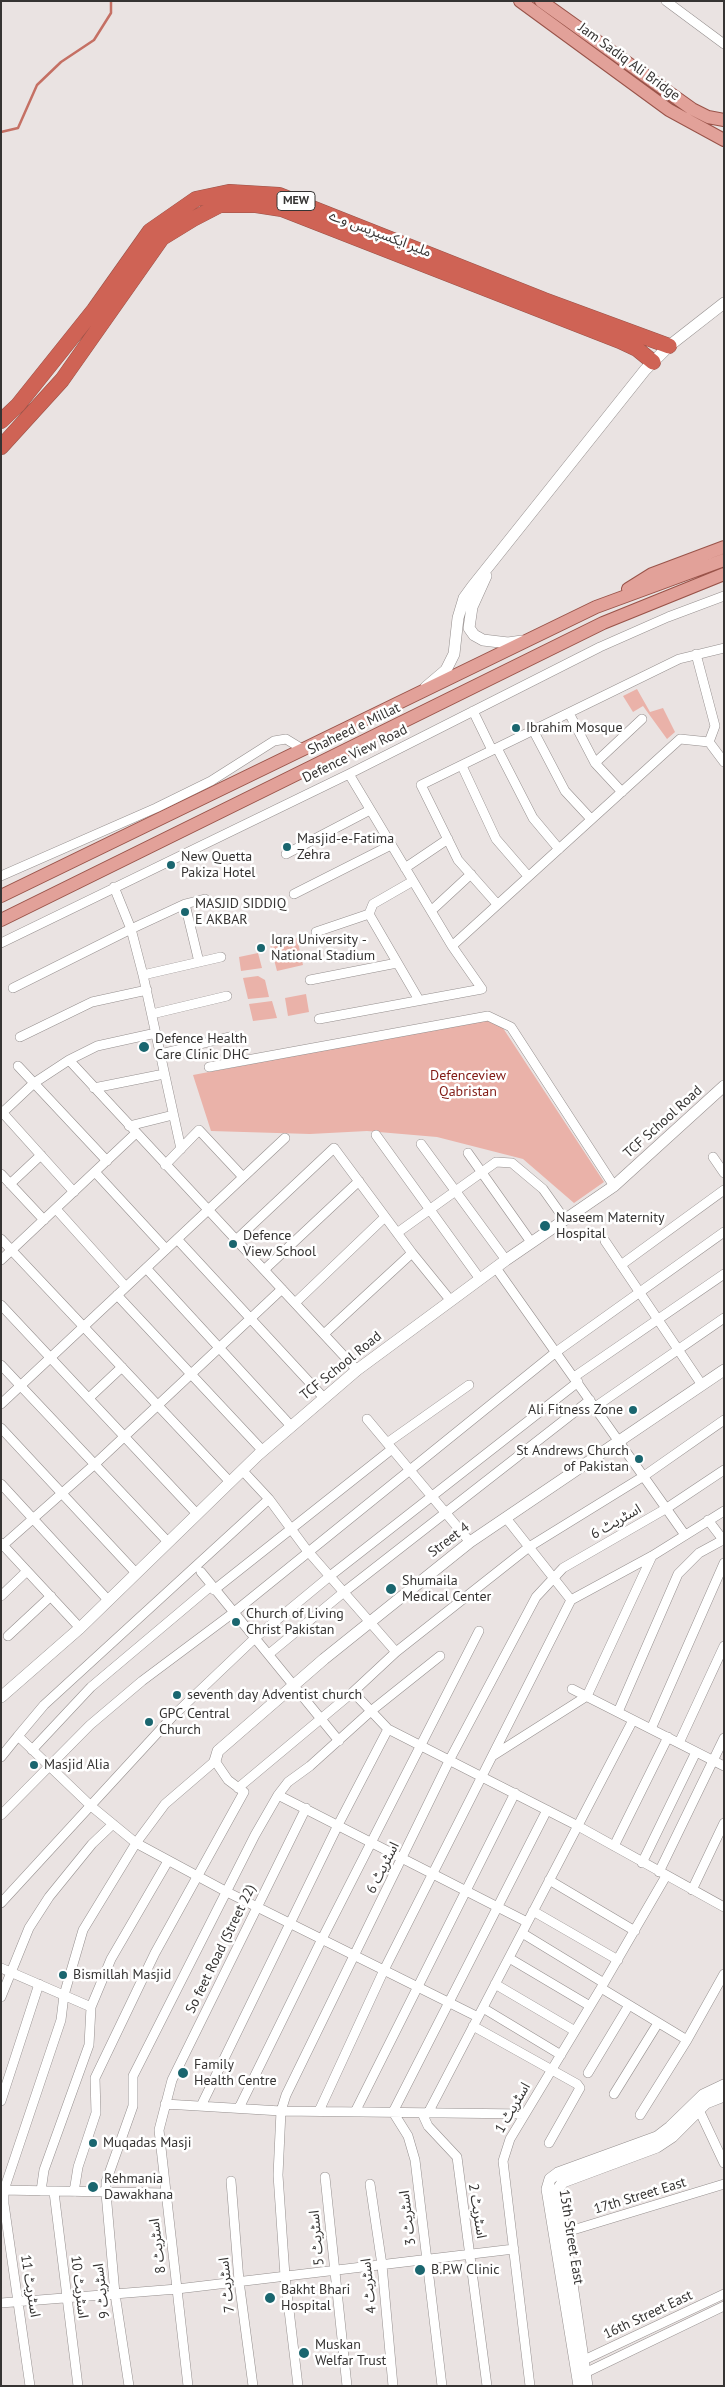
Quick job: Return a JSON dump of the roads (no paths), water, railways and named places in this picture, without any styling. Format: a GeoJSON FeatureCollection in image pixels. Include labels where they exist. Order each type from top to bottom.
{"type":"FeatureCollection","features":[{"type":"Feature","properties":{"kind":"highway","name":"ملیر ایکسپریس وے"},"geometry":{"type":"LineString","coordinates":[[1,421],[18,405],[94,310],[150,230],[196,199],[229,192],[279,194],[544,300],[670,346]]}},
{"type":"Feature","properties":{"kind":"highway","name":"ملیر ایکسپریس وے"},"geometry":{"type":"LineString","coordinates":[[1,447],[62,380],[162,238],[193,218],[220,205],[256,205],[282,209],[620,341],[637,349],[653,362]]}},
{"type":"Feature","properties":{"kind":"main road","name":"Jam Sadiq Ali Bridge"},"geometry":{"type":"LineString","coordinates":[[520,1],[669,110],[724,140]]}},
{"type":"Feature","properties":{"kind":"main road","name":"Jam Sadiq Ali Bridge"},"geometry":{"type":"LineString","coordinates":[[541,1],[692,109],[708,117],[724,120]]}},
{"type":"Feature","properties":{"kind":"main road"},"geometry":{"type":"LineString","coordinates":[[596,607],[652,574],[724,547]]}},
{"type":"Feature","properties":{"kind":"main road","name":"Shaheed e Millat"},"geometry":{"type":"LineString","coordinates":[[1,896],[596,607],[724,560]]}},
{"type":"Feature","properties":{"kind":"main road","name":"Shaheed e Millat"},"geometry":{"type":"LineString","coordinates":[[1,920],[603,623],[724,574]]}},
{"type":"Feature","properties":{"kind":"street"},"geometry":{"type":"LineString","coordinates":[[666,1],[724,44]]}},
{"type":"Feature","properties":{"kind":"street"},"geometry":{"type":"LineString","coordinates":[[415,696],[446,670],[454,654],[458,618],[464,598],[653,362],[724,303]]}},
{"type":"Feature","properties":{"kind":"street"},"geometry":{"type":"LineString","coordinates":[[490,567],[472,607],[469,628],[474,635],[494,643],[528,640]]}},
{"type":"Feature","properties":{"kind":"street","name":"Defence View Road"},"geometry":{"type":"LineString","coordinates":[[1,943],[349,774],[600,647],[668,617],[724,596]]}},
{"type":"Feature","properties":{"kind":"street"},"geometry":{"type":"LineString","coordinates":[[497,904],[458,860],[421,785],[679,659],[724,648]]}},
{"type":"Feature","properties":{"kind":"street"},"geometry":{"type":"LineString","coordinates":[[696,654],[715,726],[709,742]]}},
{"type":"Feature","properties":{"kind":"street"},"geometry":{"type":"LineString","coordinates":[[472,711],[533,818],[559,849]]}},
{"type":"Feature","properties":{"kind":"street"},"geometry":{"type":"LineString","coordinates":[[569,713],[595,763],[622,792]]}},
{"type":"Feature","properties":{"kind":"street"},"geometry":{"type":"LineString","coordinates":[[595,763],[642,719]]}},
{"type":"Feature","properties":{"kind":"street"},"geometry":{"type":"LineString","coordinates":[[533,730],[565,791],[591,819]]}},
{"type":"Feature","properties":{"kind":"street"},"geometry":{"type":"LineString","coordinates":[[1,876],[180,796],[248,760],[274,741],[286,739],[304,750]]}},
{"type":"Feature","properties":{"kind":"street"},"geometry":{"type":"LineString","coordinates":[[452,946],[680,739],[709,742],[724,762]]}},
{"type":"Feature","properties":{"kind":"street"},"geometry":{"type":"LineString","coordinates":[[462,766],[496,839],[528,876]]}},
{"type":"Feature","properties":{"kind":"street"},"geometry":{"type":"LineString","coordinates":[[319,1019],[482,989],[452,946],[349,774]]}},
{"type":"Feature","properties":{"kind":"street"},"geometry":{"type":"LineString","coordinates":[[286,854],[370,810]]}},
{"type":"Feature","properties":{"kind":"street"},"geometry":{"type":"LineString","coordinates":[[405,868],[448,839]]}},
{"type":"Feature","properties":{"kind":"street"},"geometry":{"type":"LineString","coordinates":[[294,894],[391,845]]}},
{"type":"Feature","properties":{"kind":"street"},"geometry":{"type":"LineString","coordinates":[[431,911],[471,874]]}},
{"type":"Feature","properties":{"kind":"street"},"geometry":{"type":"LineString","coordinates":[[316,932],[369,914],[373,904],[413,881]]}},
{"type":"Feature","properties":{"kind":"street"},"geometry":{"type":"LineString","coordinates":[[114,887],[131,929],[147,990],[180,1149]]}},
{"type":"Feature","properties":{"kind":"street"},"geometry":{"type":"LineString","coordinates":[[13,988],[184,904],[205,898]]}},
{"type":"Feature","properties":{"kind":"street"},"geometry":{"type":"LineString","coordinates":[[184,904],[199,962]]}},
{"type":"Feature","properties":{"kind":"street"},"geometry":{"type":"LineString","coordinates":[[369,914],[419,1000]]}},
{"type":"Feature","properties":{"kind":"street"},"geometry":{"type":"LineString","coordinates":[[143,975],[221,957]]}},
{"type":"Feature","properties":{"kind":"street"},"geometry":{"type":"LineString","coordinates":[[310,980],[398,963]]}},
{"type":"Feature","properties":{"kind":"street"},"geometry":{"type":"LineString","coordinates":[[20,1037],[92,1002],[147,990]]}},
{"type":"Feature","properties":{"kind":"street"},"geometry":{"type":"LineString","coordinates":[[152,1014],[227,996]]}},
{"type":"Feature","properties":{"kind":"street"},"geometry":{"type":"LineString","coordinates":[[209,1067],[488,1016],[511,1027],[614,1186]]}},
{"type":"Feature","properties":{"kind":"street"},"geometry":{"type":"LineString","coordinates":[[74,1192],[2,1113],[34,1083],[69,1060],[96,1046],[156,1033]]}},
{"type":"Feature","properties":{"kind":"street"},"geometry":{"type":"LineString","coordinates":[[160,1054],[233,1036]]}},
{"type":"Feature","properties":{"kind":"street"},"geometry":{"type":"LineString","coordinates":[[69,1060],[357,1370]]}},
{"type":"Feature","properties":{"kind":"street"},"geometry":{"type":"LineString","coordinates":[[18,1066],[107,1161]]}},
{"type":"Feature","properties":{"kind":"street"},"geometry":{"type":"LineString","coordinates":[[94,1088],[164,1074]]}},
{"type":"Feature","properties":{"kind":"street","name":"TCF School Road"},"geometry":{"type":"LineString","coordinates":[[1,1697],[80,1628],[230,1482],[246,1474],[263,1451],[357,1370],[480,1279],[498,1271],[506,1260],[531,1242],[614,1186],[724,1086]]}},
{"type":"Feature","properties":{"kind":"street"},"geometry":{"type":"LineString","coordinates":[[129,1126],[173,1115]]}},
{"type":"Feature","properties":{"kind":"street"},"geometry":{"type":"LineString","coordinates":[[165,1165],[199,1130],[243,1177]]}},
{"type":"Feature","properties":{"kind":"street"},"geometry":{"type":"LineString","coordinates":[[1,1260],[136,1133]]}},
{"type":"Feature","properties":{"kind":"street"},"geometry":{"type":"LineString","coordinates":[[376,1135],[480,1279]]}},
{"type":"Feature","properties":{"kind":"street"},"geometry":{"type":"LineString","coordinates":[[1,1404],[285,1138]]}},
{"type":"Feature","properties":{"kind":"street"},"geometry":{"type":"LineString","coordinates":[[421,1144],[506,1260]]}},
{"type":"Feature","properties":{"kind":"street"},"geometry":{"type":"LineString","coordinates":[[236,1240],[334,1148],[412,1254],[451,1301]]}},
{"type":"Feature","properties":{"kind":"street"},"geometry":{"type":"LineString","coordinates":[[468,1153],[531,1242]]}},
{"type":"Feature","properties":{"kind":"street"},"geometry":{"type":"LineString","coordinates":[[10,1184],[41,1155]]}},
{"type":"Feature","properties":{"kind":"street"},"geometry":{"type":"LineString","coordinates":[[713,1157],[724,1172]]}},
{"type":"Feature","properties":{"kind":"street"},"geometry":{"type":"LineString","coordinates":[[397,1233],[428,1209],[456,1193],[496,1162],[512,1162],[543,1190],[565,1220]]}},
{"type":"Feature","properties":{"kind":"street"},"geometry":{"type":"LineString","coordinates":[[95,1172],[166,1249]]}},
{"type":"Feature","properties":{"kind":"street"},"geometry":{"type":"LineString","coordinates":[[1,1174],[44,1220]]}},
{"type":"Feature","properties":{"kind":"street"},"geometry":{"type":"LineString","coordinates":[[264,1270],[359,1181]]}},
{"type":"Feature","properties":{"kind":"street"},"geometry":{"type":"LineString","coordinates":[[622,1266],[724,1190]]}},
{"type":"Feature","properties":{"kind":"street"},"geometry":{"type":"LineString","coordinates":[[56,1209],[126,1287]]}},
{"type":"Feature","properties":{"kind":"street"},"geometry":{"type":"LineString","coordinates":[[295,1303],[385,1218]]}},
{"type":"Feature","properties":{"kind":"street"},"geometry":{"type":"LineString","coordinates":[[1,1815],[90,1725],[135,1687],[233,1613],[411,1471],[474,1416],[556,1352],[724,1232]]}},
{"type":"Feature","properties":{"kind":"street"},"geometry":{"type":"LineString","coordinates":[[1,1239],[230,1482]]}},
{"type":"Feature","properties":{"kind":"street"},"geometry":{"type":"LineString","coordinates":[[177,1239],[324,1398]]}},
{"type":"Feature","properties":{"kind":"street"},"geometry":{"type":"LineString","coordinates":[[605,1241],[702,1385]]}},
{"type":"Feature","properties":{"kind":"street"},"geometry":{"type":"LineString","coordinates":[[324,1334],[412,1254]]}},
{"type":"Feature","properties":{"kind":"street"},"geometry":{"type":"LineString","coordinates":[[146,1268],[220,1346],[291,1426]]}},
{"type":"Feature","properties":{"kind":"street"},"geometry":{"type":"LineString","coordinates":[[498,1271],[685,1535]]}},
{"type":"Feature","properties":{"kind":"street"},"geometry":{"type":"LineString","coordinates":[[1,1903],[173,1716],[255,1638],[576,1380],[658,1319],[724,1274]]}},
{"type":"Feature","properties":{"kind":"street"},"geometry":{"type":"LineString","coordinates":[[80,1628],[2,1545],[95,1464],[282,1289]]}},
{"type":"Feature","properties":{"kind":"street"},"geometry":{"type":"LineString","coordinates":[[117,1295],[263,1451]]}},
{"type":"Feature","properties":{"kind":"street"},"geometry":{"type":"LineString","coordinates":[[1,1305],[197,1514]]}},
{"type":"Feature","properties":{"kind":"street"},"geometry":{"type":"LineString","coordinates":[[268,1654],[446,1512],[592,1403],[678,1350],[724,1318]]}},
{"type":"Feature","properties":{"kind":"street"},"geometry":{"type":"LineString","coordinates":[[1,1365],[168,1542]]}},
{"type":"Feature","properties":{"kind":"street"},"geometry":{"type":"LineString","coordinates":[[89,1398],[122,1367]]}},
{"type":"Feature","properties":{"kind":"street","name":"Street 4"},"geometry":{"type":"LineString","coordinates":[[214,1761],[218,1751],[294,1685],[470,1542],[724,1370]]}},
{"type":"Feature","properties":{"kind":"street"},"geometry":{"type":"LineString","coordinates":[[32,1750],[91,1687],[212,1588],[292,1528],[389,1446],[469,1386]]}},
{"type":"Feature","properties":{"kind":"street"},"geometry":{"type":"LineString","coordinates":[[367,1419],[470,1542]]}},
{"type":"Feature","properties":{"kind":"street"},"geometry":{"type":"LineString","coordinates":[[238,1788],[353,1692],[396,1652],[529,1547],[644,1476],[724,1420]]}},
{"type":"Feature","properties":{"kind":"street"},"geometry":{"type":"LineString","coordinates":[[1,1428],[136,1573]]}},
{"type":"Feature","properties":{"kind":"street","name":"اسٹریٹ 6"},"geometry":{"type":"LineString","coordinates":[[298,2386],[285,2276],[278,2175],[281,2111],[286,2094],[450,1759],[536,1597],[563,1568],[667,1508],[724,1470]]}},
{"type":"Feature","properties":{"kind":"street"},"geometry":{"type":"LineString","coordinates":[[246,1474],[269,1499],[308,1552],[396,1652]]}},
{"type":"Feature","properties":{"kind":"street"},"geometry":{"type":"LineString","coordinates":[[1,1484],[108,1600]]}},
{"type":"Feature","properties":{"kind":"street"},"geometry":{"type":"LineString","coordinates":[[1,1757],[44,1705],[269,1499]]}},
{"type":"Feature","properties":{"kind":"street"},"geometry":{"type":"LineString","coordinates":[[319,2111],[384,1970],[571,1600],[652,1556],[724,1511]]}},
{"type":"Feature","properties":{"kind":"street"},"geometry":{"type":"LineString","coordinates":[[506,1518],[571,1600]]}},
{"type":"Feature","properties":{"kind":"street"},"geometry":{"type":"LineString","coordinates":[[618,1712],[678,1574],[699,1553],[723,1540],[708,1520]]}},
{"type":"Feature","properties":{"kind":"street"},"geometry":{"type":"LineString","coordinates":[[494,1755],[587,1696],[652,1556]]}},
{"type":"Feature","properties":{"kind":"street"},"geometry":{"type":"LineString","coordinates":[[651,1729],[724,1563]]}},
{"type":"Feature","properties":{"kind":"street"},"geometry":{"type":"LineString","coordinates":[[1,1596],[27,1571]]}},
{"type":"Feature","properties":{"kind":"street"},"geometry":{"type":"LineString","coordinates":[[201,1572],[212,1588],[339,1741]]}},
{"type":"Feature","properties":{"kind":"street"},"geometry":{"type":"LineString","coordinates":[[8,1636],[51,1596]]}},
{"type":"Feature","properties":{"kind":"street"},"geometry":{"type":"LineString","coordinates":[[239,2108],[322,1939],[479,1630]]}},
{"type":"Feature","properties":{"kind":"street"},"geometry":{"type":"LineString","coordinates":[[679,1743],[724,1646]]}},
{"type":"Feature","properties":{"kind":"street","name":"اسٹریٹ 9"},"geometry":{"type":"LineString","coordinates":[[128,2386],[115,2294],[106,2182],[133,2106],[133,2076],[255,1835],[288,1782],[339,1741],[371,1711],[440,1656]]}},
{"type":"Feature","properties":{"kind":"street"},"geometry":{"type":"LineString","coordinates":[[572,1689],[724,1766]]}},
{"type":"Feature","properties":{"kind":"street"},"geometry":{"type":"LineString","coordinates":[[353,1692],[388,1729],[578,1826],[723,1906]]}},
{"type":"Feature","properties":{"kind":"street"},"geometry":{"type":"LineString","coordinates":[[425,2113],[483,2008],[633,1720]]}},
{"type":"Feature","properties":{"kind":"street"},"geometry":{"type":"LineString","coordinates":[[201,2106],[338,1825],[388,1729]]}},
{"type":"Feature","properties":{"kind":"street"},"geometry":{"type":"LineString","coordinates":[[18,1736],[91,1806],[136,1843],[227,1892],[478,2017]]}},
{"type":"Feature","properties":{"kind":"street"},"geometry":{"type":"LineString","coordinates":[[614,1846],[668,1737]]}},
{"type":"Feature","properties":{"kind":"street","name":"اسٹریٹ 1"},"geometry":{"type":"LineString","coordinates":[[530,2386],[503,2161],[510,2139],[635,1930],[663,1874],[724,1738]]}},
{"type":"Feature","properties":{"kind":"street"},"geometry":{"type":"LineString","coordinates":[[642,1863],[696,1752]]}},
{"type":"Feature","properties":{"kind":"street"},"geometry":{"type":"LineString","coordinates":[[74,2192],[78,2167],[96,2113],[95,2078],[155,1953],[244,1792],[228,1780],[214,1761],[165,1804],[136,1843],[84,1930],[64,1995],[58,2027],[3,2190],[54,2192],[165,2193]]}},
{"type":"Feature","properties":{"kind":"street"},"geometry":{"type":"LineString","coordinates":[[356,2112],[515,1793]]}},
{"type":"Feature","properties":{"kind":"street"},"geometry":{"type":"LineString","coordinates":[[278,1796],[306,1808],[528,1922]]}},
{"type":"Feature","properties":{"kind":"street","name":"So feet Road (Street 22)"},"geometry":{"type":"LineString","coordinates":[[166,2104],[172,2080],[306,1808]]}},
{"type":"Feature","properties":{"kind":"street"},"geometry":{"type":"LineString","coordinates":[[393,2112],[547,1810]]}},
{"type":"Feature","properties":{"kind":"street"},"geometry":{"type":"LineString","coordinates":[[692,1890],[724,1823]]}},
{"type":"Feature","properties":{"kind":"street"},"geometry":{"type":"LineString","coordinates":[[1,1997],[6,1970],[49,1897],[92,1844],[113,1824]]}},
{"type":"Feature","properties":{"kind":"street"},"geometry":{"type":"LineString","coordinates":[[41,2191],[44,2170],[89,2045],[91,2007],[104,1976],[168,1861]]}},
{"type":"Feature","properties":{"kind":"street"},"geometry":{"type":"LineString","coordinates":[[549,1880],[635,1930]]}},
{"type":"Feature","properties":{"kind":"street"},"geometry":{"type":"LineString","coordinates":[[533,1911],[618,1960]]}},
{"type":"Feature","properties":{"kind":"street"},"geometry":{"type":"LineString","coordinates":[[522,1933],[629,2005],[687,2040]]}},
{"type":"Feature","properties":{"kind":"street"},"geometry":{"type":"LineString","coordinates":[[509,1958],[590,2006]]}},
{"type":"Feature","properties":{"kind":"street"},"geometry":{"type":"LineString","coordinates":[[6,1970],[91,2007]]}},
{"type":"Feature","properties":{"kind":"street"},"geometry":{"type":"LineString","coordinates":[[640,2115],[687,2040],[724,1974]]}},
{"type":"Feature","properties":{"kind":"street"},"geometry":{"type":"LineString","coordinates":[[1,2101],[39,1984]]}},
{"type":"Feature","properties":{"kind":"street"},"geometry":{"type":"LineString","coordinates":[[495,1984],[575,2032]]}},
{"type":"Feature","properties":{"kind":"street"},"geometry":{"type":"LineString","coordinates":[[588,2073],[629,2005]]}},
{"type":"Feature","properties":{"kind":"street"},"geometry":{"type":"LineString","coordinates":[[483,2008],[561,2055]]}},
{"type":"Feature","properties":{"kind":"street"},"geometry":{"type":"LineString","coordinates":[[614,2094],[658,2023]]}},
{"type":"Feature","properties":{"kind":"street"},"geometry":{"type":"LineString","coordinates":[[473,2026],[552,2069],[577,2084],[580,2088],[549,2143]]}},
{"type":"Feature","properties":{"kind":"street"},"geometry":{"type":"LineString","coordinates":[[703,2103],[724,2085]]}},
{"type":"Feature","properties":{"kind":"street"},"geometry":{"type":"LineString","coordinates":[[703,2103],[724,2096]]}},
{"type":"Feature","properties":{"kind":"street"},"geometry":{"type":"LineString","coordinates":[[703,2103],[724,2163]]}},
{"type":"Feature","properties":{"kind":"street","name":"15th Street East"},"geometry":{"type":"LineString","coordinates":[[587,2386],[558,2192],[560,2186],[657,2147],[672,2137],[703,2103]]}},
{"type":"Feature","properties":{"kind":"street","name":"15th Street East"},"geometry":{"type":"LineString","coordinates":[[579,2386],[556,2233],[546,2189],[550,2179],[558,2173],[657,2137],[703,2103]]}},
{"type":"Feature","properties":{"kind":"street"},"geometry":{"type":"LineString","coordinates":[[166,2104],[281,2111],[525,2114]]}},
{"type":"Feature","properties":{"kind":"street","name":"اسٹریٹ 8"},"geometry":{"type":"LineString","coordinates":[[166,2104],[159,2130],[188,2386]]}},
{"type":"Feature","properties":{"kind":"street","name":"اسٹریٹ 3"},"geometry":{"type":"LineString","coordinates":[[393,2112],[408,2136],[415,2160],[442,2386]]}},
{"type":"Feature","properties":{"kind":"street","name":"اسٹریٹ 2"},"geometry":{"type":"LineString","coordinates":[[425,2113],[428,2126],[457,2157],[487,2386]]}},
{"type":"Feature","properties":{"kind":"street","name":"اسٹریٹ 5"},"geometry":{"type":"LineString","coordinates":[[325,2176],[347,2386]]}},
{"type":"Feature","properties":{"kind":"street","name":"اسٹریٹ 7"},"geometry":{"type":"LineString","coordinates":[[231,2182],[239,2281],[253,2386]]}},
{"type":"Feature","properties":{"kind":"street","name":"اسٹریٹ 4"},"geometry":{"type":"LineString","coordinates":[[370,2184],[382,2265],[393,2386]]}},
{"type":"Feature","properties":{"kind":"street","name":"17th Street East"},"geometry":{"type":"LineString","coordinates":[[564,2233],[724,2184]]}},
{"type":"Feature","properties":{"kind":"street","name":"اسٹریٹ 11"},"geometry":{"type":"LineString","coordinates":[[3,2190],[30,2386]]}},
{"type":"Feature","properties":{"kind":"street","name":"اسٹریٹ 10"},"geometry":{"type":"LineString","coordinates":[[54,2192],[78,2386]]}},
{"type":"Feature","properties":{"kind":"street"},"geometry":{"type":"LineString","coordinates":[[1,2302],[177,2289],[514,2249]]}},
{"type":"Feature","properties":{"kind":"street","name":"16th Street East"},"geometry":{"type":"LineString","coordinates":[[584,2360],[724,2294]]}},
{"type":"Feature","properties":{"kind":"street","name":"16th Street East"},"geometry":{"type":"LineString","coordinates":[[586,2373],[724,2306]]}},
{"type":"Feature","properties":{"kind":"waterway"},"geometry":{"type":"LineString","coordinates":[[1,132],[18,128],[37,85],[61,62],[94,40],[111,13],[111,1]]}},
{"type":"Feature","properties":{"kind":"place","name":"Ibrahim Mosque"},"geometry":{"type":"Point","coordinates":[516,728]}},
{"type":"Feature","properties":{"kind":"place","name":"Masjid-e-Fatima Zehra"},"geometry":{"type":"Point","coordinates":[287,847]}},
{"type":"Feature","properties":{"kind":"place","name":"New Quetta Pakiza Hotel"},"geometry":{"type":"Point","coordinates":[171,865]}},
{"type":"Feature","properties":{"kind":"place","name":"MASJID SIDDIQ E AKBAR"},"geometry":{"type":"Point","coordinates":[185,912]}},
{"type":"Feature","properties":{"kind":"place","name":"Iqra University - National Stadium"},"geometry":{"type":"Point","coordinates":[261,948]}},
{"type":"Feature","properties":{"kind":"place","name":"Defence Health Care Clinic DHC"},"geometry":{"type":"Point","coordinates":[144,1047]}},
{"type":"Feature","properties":{"kind":"place","name":"Naseem Maternity Hospital"},"geometry":{"type":"Point","coordinates":[545,1226]}},
{"type":"Feature","properties":{"kind":"place","name":"Defence View School"},"geometry":{"type":"Point","coordinates":[233,1244]}},
{"type":"Feature","properties":{"kind":"place","name":"Ali Fitness Zone"},"geometry":{"type":"Point","coordinates":[633,1410]}},
{"type":"Feature","properties":{"kind":"place","name":"St Andrews Church of Pakistan"},"geometry":{"type":"Point","coordinates":[639,1459]}},
{"type":"Feature","properties":{"kind":"place","name":"Shumaila Medical Center"},"geometry":{"type":"Point","coordinates":[391,1589]}},
{"type":"Feature","properties":{"kind":"place","name":"Church of Living Christ Pakistan"},"geometry":{"type":"Point","coordinates":[236,1622]}},
{"type":"Feature","properties":{"kind":"place","name":"seventh day Adventist church"},"geometry":{"type":"Point","coordinates":[177,1695]}},
{"type":"Feature","properties":{"kind":"place","name":"GPC Central Church"},"geometry":{"type":"Point","coordinates":[149,1722]}},
{"type":"Feature","properties":{"kind":"place","name":"Masjid Alia"},"geometry":{"type":"Point","coordinates":[34,1765]}},
{"type":"Feature","properties":{"kind":"place","name":"Bismillah Masjid"},"geometry":{"type":"Point","coordinates":[63,1975]}},
{"type":"Feature","properties":{"kind":"place","name":"Family Health Centre"},"geometry":{"type":"Point","coordinates":[183,2073]}},
{"type":"Feature","properties":{"kind":"place","name":"Muqadas Masji"},"geometry":{"type":"Point","coordinates":[93,2143]}},
{"type":"Feature","properties":{"kind":"place","name":"Rehmania Dawakhana"},"geometry":{"type":"Point","coordinates":[93,2187]}},
{"type":"Feature","properties":{"kind":"place","name":"B.P.W Clinic"},"geometry":{"type":"Point","coordinates":[420,2270]}},
{"type":"Feature","properties":{"kind":"place","name":"Bakht Bhari Hospital"},"geometry":{"type":"Point","coordinates":[270,2298]}},
{"type":"Feature","properties":{"kind":"place","name":"Muskan Welfar Trust"},"geometry":{"type":"Point","coordinates":[304,2353]}},
{"type":"Feature","properties":{"kind":"park label","name":"Defenceview Qabristan"},"geometry":{"type":"Point","coordinates":[468,1084]}}]}
